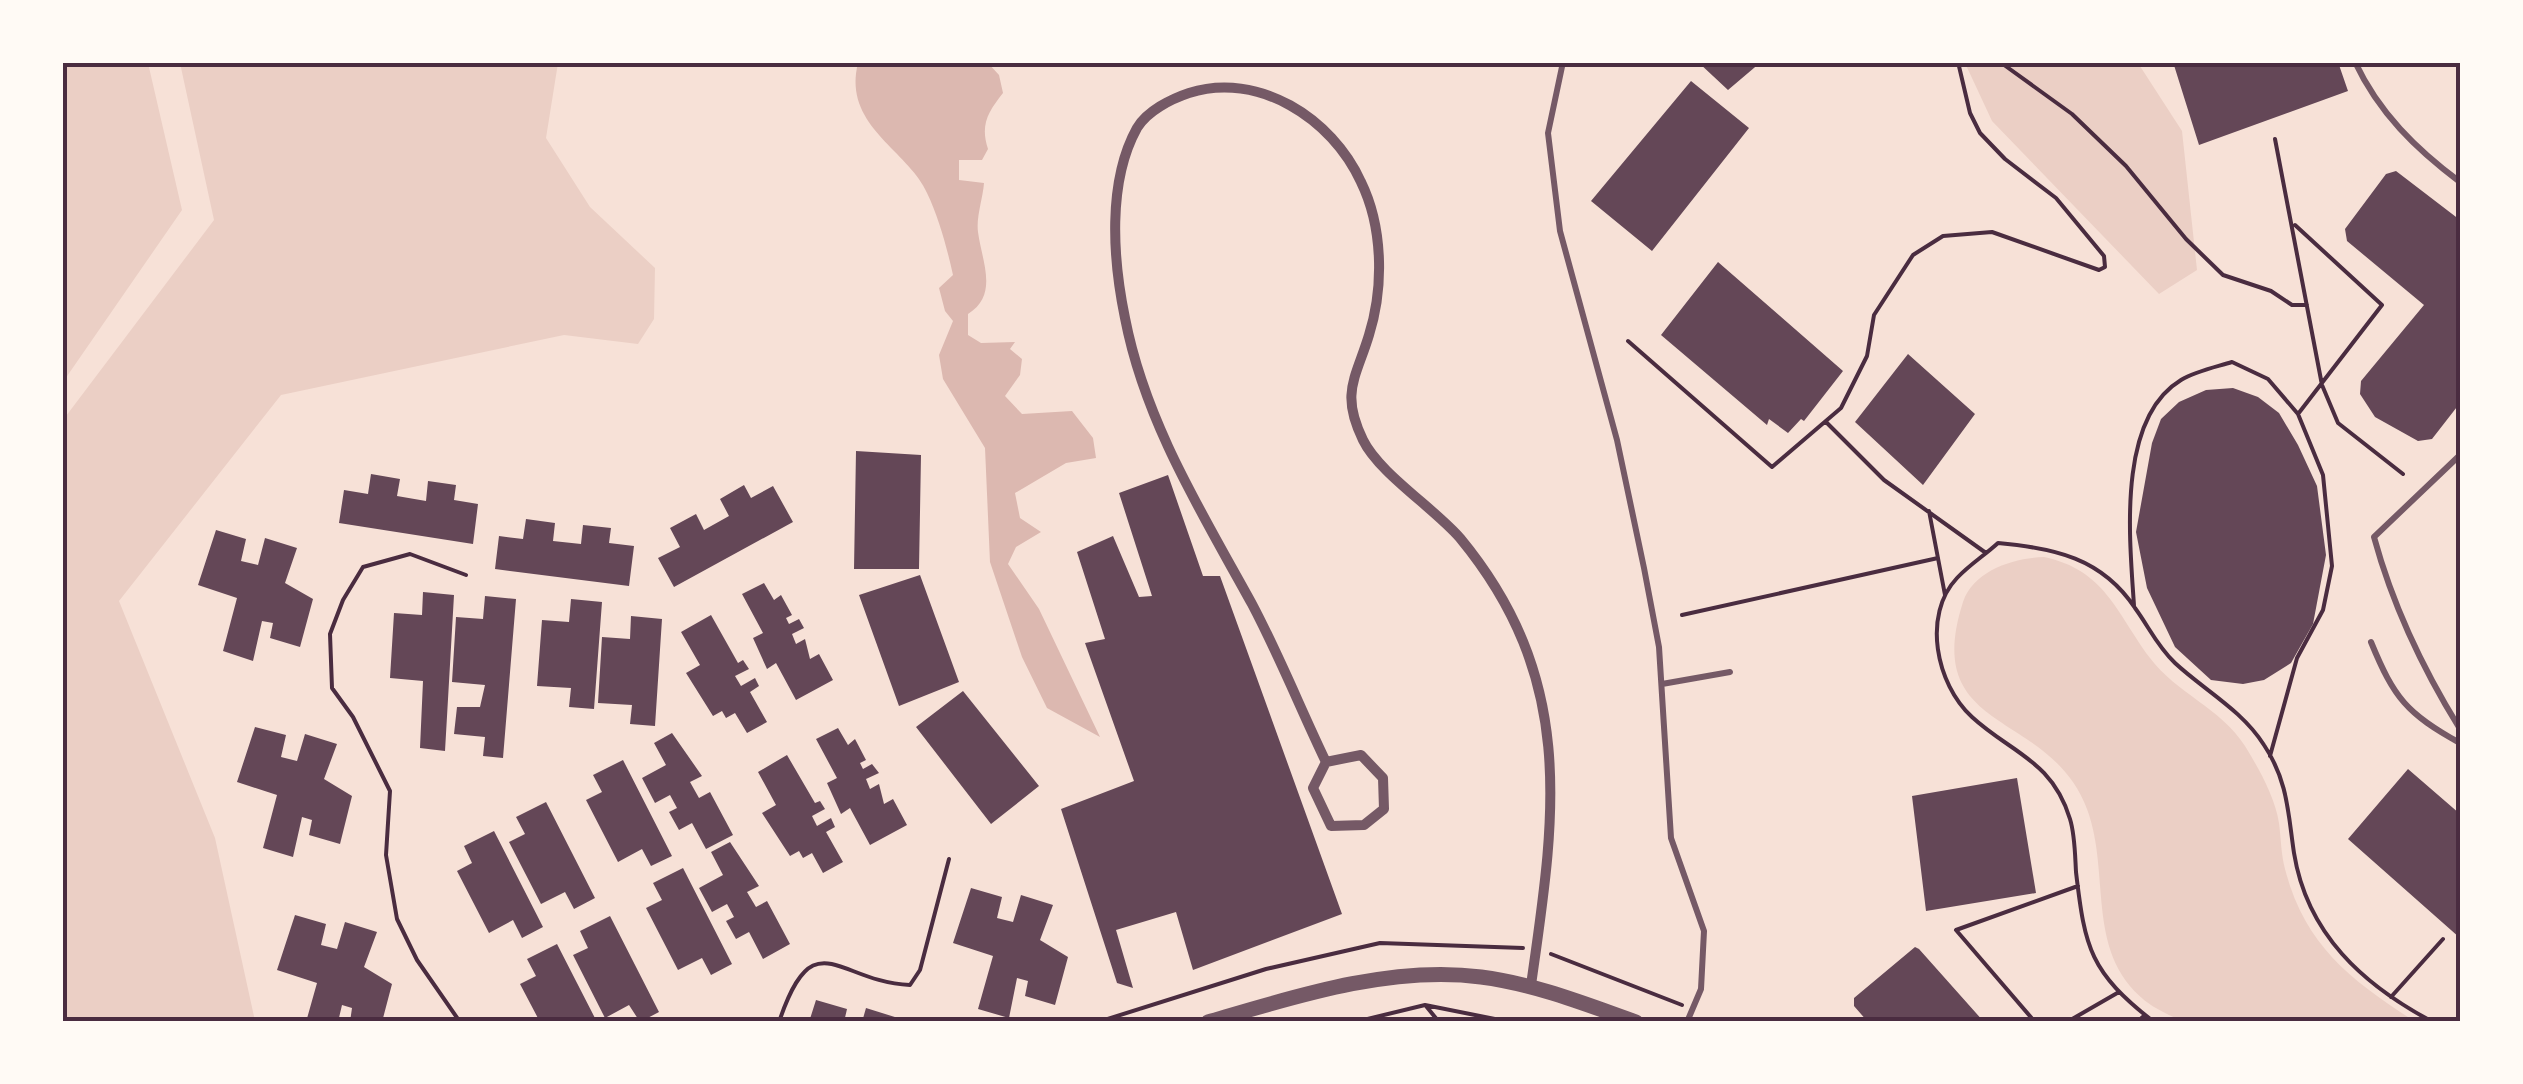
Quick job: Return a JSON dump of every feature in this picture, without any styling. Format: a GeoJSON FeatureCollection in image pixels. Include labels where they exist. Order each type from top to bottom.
{"type":"FeatureCollection","features":[{"type":"Feature","properties":{"kind":"street"},"geometry":{"type":"LineString","coordinates":[[1326,762],[1255,609],[1181,479],[1125,318],[1116,220],[1120,171],[1139,124],[1170,100],[1207,88],[1239,84],[1305,114],[1342,150],[1362,182],[1377,227],[1378,281],[1369,335],[1352,374],[1352,405],[1363,440],[1376,460],[1459,538],[1486,576],[1540,692],[1553,760],[1552,815],[1531,986]]}},
{"type":"Feature","properties":{"kind":"street"},"geometry":{"type":"LineString","coordinates":[[1361,754],[1383,778],[1384,809],[1364,825],[1331,826],[1313,788],[1326,762],[1361,754]]}},
{"type":"Feature","properties":{"kind":"street"},"geometry":{"type":"LineString","coordinates":[[1208,1022],[1259,1007],[1402,977],[1477,976],[1531,986],[1636,1022]]}},
{"type":"Feature","properties":{"kind":"street"},"geometry":{"type":"LineString","coordinates":[[1242,1022],[1259,1007]]}},
{"type":"Feature","properties":{"kind":"lane"},"geometry":{"type":"LineString","coordinates":[[1562,62],[1548,133],[1560,231],[1616,440],[1655,627],[1672,838],[1704,931],[1701,988],[1686,1022]]}},
{"type":"Feature","properties":{"kind":"lane"},"geometry":{"type":"LineString","coordinates":[[2354,62],[2366,86],[2414,147],[2460,182]]}},
{"type":"Feature","properties":{"kind":"lane"},"geometry":{"type":"LineString","coordinates":[[2460,455],[2374,536],[2385,575],[2442,700],[2460,729]]}},
{"type":"Feature","properties":{"kind":"lane"},"geometry":{"type":"LineString","coordinates":[[2371,642],[2391,692],[2419,720],[2460,743]]}},
{"type":"Feature","properties":{"kind":"lane"},"geometry":{"type":"LineString","coordinates":[[1662,684],[1730,672]]}},
{"type":"Feature","properties":{"kind":"path"},"geometry":{"type":"LineString","coordinates":[[1628,341],[1772,466],[1841,408],[1867,356],[1874,315],[1913,255],[1943,236],[1992,232],[2099,270],[2107,263],[2056,198],[2005,159],[1980,133],[1970,113],[1958,62]]}},
{"type":"Feature","properties":{"kind":"path"},"geometry":{"type":"LineString","coordinates":[[2000,62],[2032,82],[2086,128],[2223,275],[2271,291],[2292,304],[2307,305]]}},
{"type":"Feature","properties":{"kind":"path"},"geometry":{"type":"LineString","coordinates":[[2275,138],[2322,385],[2338,423],[2404,474]]}},
{"type":"Feature","properties":{"kind":"path"},"geometry":{"type":"LineString","coordinates":[[2293,223],[2382,305],[2298,414]]}},
{"type":"Feature","properties":{"kind":"path"},"geometry":{"type":"LineString","coordinates":[[62,331],[62,346]]}},
{"type":"Feature","properties":{"kind":"path"},"geometry":{"type":"LineString","coordinates":[[2134,606],[2131,480],[2150,414],[2180,380],[2232,362],[2268,379],[2298,414],[2323,475],[2332,566],[2323,610],[2297,658],[2269,757]]}},
{"type":"Feature","properties":{"kind":"path"},"geometry":{"type":"LineString","coordinates":[[1826,422],[1884,480],[1986,553]]}},
{"type":"Feature","properties":{"kind":"path"},"geometry":{"type":"LineString","coordinates":[[1929,511],[1946,599]]}},
{"type":"Feature","properties":{"kind":"path"},"geometry":{"type":"LineString","coordinates":[[2154,1022],[2120,992],[2088,949],[2070,819],[2048,774],[2016,746],[1970,716],[1942,673],[1935,628],[1954,580],[1998,543],[2050,547],[2106,571],[2160,648],[2224,702],[2264,745],[2292,809],[2294,854],[2304,890],[2327,941],[2390,997],[2433,1022]]}},
{"type":"Feature","properties":{"kind":"path"},"geometry":{"type":"LineString","coordinates":[[460,1022],[417,960],[397,918],[386,855],[390,791],[353,717],[332,688],[330,634],[343,600],[363,567],[410,554],[466,575]]}},
{"type":"Feature","properties":{"kind":"path"},"geometry":{"type":"LineString","coordinates":[[1682,615],[1938,558]]}},
{"type":"Feature","properties":{"kind":"path"},"geometry":{"type":"LineString","coordinates":[[779,1022],[792,984],[807,966],[827,962],[892,984],[910,984],[920,970],[949,859]]}},
{"type":"Feature","properties":{"kind":"path"},"geometry":{"type":"LineString","coordinates":[[2035,1022],[1956,930],[2078,886]]}},
{"type":"Feature","properties":{"kind":"path"},"geometry":{"type":"LineString","coordinates":[[2390,997],[2442,938]]}},
{"type":"Feature","properties":{"kind":"path"},"geometry":{"type":"LineString","coordinates":[[2067,1022],[2120,992]]}},
{"type":"Feature","properties":{"kind":"path"},"geometry":{"type":"LineString","coordinates":[[1425,1005],[1438,1022]]}},
{"type":"Feature","properties":{"kind":"path"},"geometry":{"type":"LineString","coordinates":[[1355,1022],[1425,1005],[1510,1022]]}},
{"type":"Feature","properties":{"kind":"path"},"geometry":{"type":"LineString","coordinates":[[2137,1022],[2145,1015]]}},
{"type":"Feature","properties":{"kind":"shaded area"},"geometry":{"type":"Polygon","coordinates":[[[63,63],[148,63],[182,210],[63,382],[63,63]]]}},
{"type":"Feature","properties":{"kind":"shaded area"},"geometry":{"type":"Polygon","coordinates":[[[180,63],[558,63],[546,138],[590,207],[655,268],[654,319],[638,344],[564,335],[281,395],[119,601],[215,838],[255,1021],[63,1021],[63,420],[214,220],[180,63]]]}},
{"type":"Feature","properties":{"kind":"shaded area"},"geometry":{"type":"Polygon","coordinates":[[[858,63],[988,63],[999,75],[1003,93],[987,119],[988,149],[982,160],[959,160],[959,180],[984,183],[978,226],[986,288],[968,314],[968,335],[981,343],[1015,342],[1010,349],[1022,359],[1020,375],[1005,396],[1022,414],[1072,411],[1093,438],[1096,458],[1066,463],[1015,493],[1020,518],[1041,532],[1016,547],[1008,564],[1039,609],[1100,737],[1047,708],[1022,657],[990,562],[985,448],[943,379],[939,355],[953,321],[945,311],[939,288],[953,275],[945,244],[918,178],[879,136],[859,104],[858,63]]]}},
{"type":"Feature","properties":{"kind":"shaded area"},"geometry":{"type":"Polygon","coordinates":[[[1965,63],[2138,63],[2182,131],[2197,270],[2159,294],[1992,121],[1965,63]]]}},
{"type":"Feature","properties":{"kind":"shaded area"},"geometry":{"type":"Polygon","coordinates":[[[2044,557],[2065,563],[2095,583],[2161,670],[2235,733],[2266,783],[2279,823],[2285,869],[2294,896],[2318,940],[2351,975],[2414,1021],[2208,1024],[2178,1018],[2155,1007],[2130,986],[2107,940],[2098,861],[2087,809],[2069,777],[2046,753],[1973,700],[1959,677],[1954,645],[1968,591],[1996,568],[2044,557]]]}},
{"type":"Feature","properties":{"kind":"building"},"geometry":{"type":"Polygon","coordinates":[[[1698,62],[1761,62],[1728,90],[1698,62]]]}},
{"type":"Feature","properties":{"kind":"building"},"geometry":{"type":"Polygon","coordinates":[[[2173,62],[2338,62],[2348,91],[2199,145],[2173,62]]]}},
{"type":"Feature","properties":{"kind":"building"},"geometry":{"type":"Polygon","coordinates":[[[1691,81],[1749,128],[1652,251],[1591,201],[1691,81]]]}},
{"type":"Feature","properties":{"kind":"building"},"geometry":{"type":"Polygon","coordinates":[[[2396,171],[2460,220],[2460,403],[2432,439],[2418,441],[2375,417],[2360,394],[2361,381],[2424,305],[2347,241],[2345,229],[2386,174],[2396,171]]]}},
{"type":"Feature","properties":{"kind":"building"},"geometry":{"type":"Polygon","coordinates":[[[1718,262],[1843,371],[1804,421],[1801,419],[1788,433],[1769,419],[1767,425],[1661,335],[1718,262]]]}},
{"type":"Feature","properties":{"kind":"building"},"geometry":{"type":"Polygon","coordinates":[[[1908,354],[1975,414],[1923,485],[1855,422],[1908,354]]]}},
{"type":"Feature","properties":{"kind":"building"},"geometry":{"type":"Polygon","coordinates":[[[2233,388],[2258,397],[2279,413],[2298,445],[2317,486],[2326,555],[2313,624],[2291,663],[2264,680],[2243,684],[2211,680],[2175,647],[2147,588],[2136,532],[2152,443],[2161,419],[2179,402],[2206,390],[2233,388]]]}},
{"type":"Feature","properties":{"kind":"building"},"geometry":{"type":"Polygon","coordinates":[[[856,451],[921,455],[919,569],[854,569],[856,451]]]}},
{"type":"Feature","properties":{"kind":"building"},"geometry":{"type":"Polygon","coordinates":[[[371,474],[400,479],[397,496],[426,501],[428,481],[456,485],[454,500],[478,504],[473,544],[339,523],[344,490],[368,494],[371,474]]]}},
{"type":"Feature","properties":{"kind":"building"},"geometry":{"type":"Polygon","coordinates":[[[1168,475],[1203,576],[1220,576],[1342,914],[1193,970],[1176,912],[1116,930],[1133,988],[1117,983],[1061,809],[1134,781],[1085,643],[1105,639],[1077,552],[1113,536],[1139,597],[1152,596],[1119,493],[1168,475]]]}},
{"type":"Feature","properties":{"kind":"building"},"geometry":{"type":"Polygon","coordinates":[[[744,485],[751,498],[773,486],[793,522],[674,587],[658,558],[680,547],[670,528],[696,514],[704,530],[729,516],[720,499],[744,485]]]}},
{"type":"Feature","properties":{"kind":"building"},"geometry":{"type":"Polygon","coordinates":[[[526,519],[555,523],[553,541],[581,544],[583,525],[611,528],[609,543],[634,546],[629,586],[495,569],[499,536],[523,539],[526,519]]]}},
{"type":"Feature","properties":{"kind":"building"},"geometry":{"type":"Polygon","coordinates":[[[216,530],[246,539],[241,561],[258,565],[265,538],[297,548],[285,583],[313,599],[300,647],[270,638],[273,623],[262,621],[253,661],[223,651],[237,598],[198,585],[216,530]]]}},
{"type":"Feature","properties":{"kind":"building"},"geometry":{"type":"Polygon","coordinates":[[[920,575],[959,682],[899,706],[859,595],[920,575]]]}},
{"type":"Feature","properties":{"kind":"building"},"geometry":{"type":"Polygon","coordinates":[[[764,583],[774,600],[781,595],[792,615],[786,618],[789,624],[799,619],[804,628],[792,634],[796,644],[805,639],[810,659],[819,654],[833,680],[796,700],[776,663],[767,669],[753,638],[763,633],[742,594],[764,583]]]}},
{"type":"Feature","properties":{"kind":"building"},"geometry":{"type":"Polygon","coordinates":[[[423,592],[454,595],[445,751],[420,748],[423,681],[390,678],[394,613],[422,615],[423,592]]]}},
{"type":"Feature","properties":{"kind":"building"},"geometry":{"type":"Polygon","coordinates":[[[485,596],[516,599],[503,758],[483,756],[485,737],[454,734],[457,707],[480,707],[485,685],[452,682],[456,617],[483,619],[485,596]]]}},
{"type":"Feature","properties":{"kind":"building"},"geometry":{"type":"Polygon","coordinates":[[[571,599],[602,602],[594,709],[569,707],[571,688],[537,686],[542,620],[569,622],[571,599]]]}},
{"type":"Feature","properties":{"kind":"building"},"geometry":{"type":"Polygon","coordinates":[[[711,615],[738,663],[743,660],[749,669],[735,676],[741,686],[755,678],[759,686],[750,692],[767,722],[747,733],[735,713],[726,718],[722,711],[713,716],[686,673],[700,665],[681,632],[711,615]]]}},
{"type":"Feature","properties":{"kind":"building"},"geometry":{"type":"Polygon","coordinates":[[[631,616],[662,619],[655,726],[630,724],[632,705],[598,703],[602,637],[630,639],[631,616]]]}},
{"type":"Feature","properties":{"kind":"building"},"geometry":{"type":"Polygon","coordinates":[[[963,691],[1039,786],[991,824],[916,727],[963,691]]]}},
{"type":"Feature","properties":{"kind":"building"},"geometry":{"type":"Polygon","coordinates":[[[255,727],[286,735],[281,757],[297,761],[305,734],[337,744],[324,779],[352,796],[340,844],[309,835],[312,820],[302,817],[293,857],[263,848],[277,795],[237,782],[255,727]]]}},
{"type":"Feature","properties":{"kind":"building"},"geometry":{"type":"Polygon","coordinates":[[[838,728],[848,745],[855,739],[866,760],[860,763],[863,769],[872,764],[879,773],[866,779],[870,789],[879,784],[884,804],[893,799],[907,825],[870,845],[850,808],[841,814],[827,783],[837,778],[816,739],[838,728]]]}},
{"type":"Feature","properties":{"kind":"building"},"geometry":{"type":"Polygon","coordinates":[[[672,733],[702,776],[690,782],[699,798],[710,792],[733,835],[706,849],[692,823],[679,830],[669,812],[677,808],[670,795],[655,803],[642,778],[666,765],[654,743],[672,733]]]}},
{"type":"Feature","properties":{"kind":"building"},"geometry":{"type":"Polygon","coordinates":[[[787,755],[815,803],[820,801],[825,809],[812,816],[817,826],[831,818],[835,827],[826,832],[843,862],[823,873],[812,853],[803,858],[799,851],[790,856],[762,813],[776,805],[758,772],[787,755]]]}},
{"type":"Feature","properties":{"kind":"building"},"geometry":{"type":"Polygon","coordinates":[[[623,760],[672,856],[651,866],[642,849],[618,862],[586,800],[602,792],[593,775],[623,760]]]}},
{"type":"Feature","properties":{"kind":"building"},"geometry":{"type":"Polygon","coordinates":[[[2408,769],[2460,814],[2460,938],[2348,839],[2408,769]]]}},
{"type":"Feature","properties":{"kind":"building"},"geometry":{"type":"Polygon","coordinates":[[[2017,778],[2036,893],[1926,911],[1912,796],[2017,778]]]}},
{"type":"Feature","properties":{"kind":"building"},"geometry":{"type":"Polygon","coordinates":[[[546,802],[595,898],[574,909],[565,892],[541,904],[509,842],[525,834],[516,817],[546,802]]]}},
{"type":"Feature","properties":{"kind":"building"},"geometry":{"type":"Polygon","coordinates":[[[494,831],[543,927],[522,938],[513,920],[489,933],[457,871],[472,863],[464,846],[494,831]]]}},
{"type":"Feature","properties":{"kind":"building"},"geometry":{"type":"Polygon","coordinates":[[[730,842],[759,886],[747,892],[756,907],[767,901],[790,944],[763,959],[749,932],[736,939],[726,921],[734,917],[727,904],[712,912],[699,888],[723,875],[711,852],[730,842]]]}},
{"type":"Feature","properties":{"kind":"building"},"geometry":{"type":"Polygon","coordinates":[[[683,868],[732,964],[711,975],[702,958],[678,970],[646,908],[662,900],[653,883],[683,868]]]}},
{"type":"Feature","properties":{"kind":"building"},"geometry":{"type":"Polygon","coordinates":[[[971,888],[1002,897],[997,918],[1013,922],[1021,895],[1053,905],[1040,940],[1068,957],[1055,1005],[1025,996],[1028,981],[1017,978],[1009,1018],[978,1009],[993,956],[953,943],[971,888]]]}},
{"type":"Feature","properties":{"kind":"building"},"geometry":{"type":"Polygon","coordinates":[[[295,915],[326,924],[321,945],[337,949],[345,922],[377,932],[364,967],[392,984],[382,1022],[350,1022],[352,1008],[342,1005],[338,1022],[306,1022],[317,983],[277,970],[295,915]]]}},
{"type":"Feature","properties":{"kind":"building"},"geometry":{"type":"Polygon","coordinates":[[[610,916],[659,1012],[640,1022],[629,1005],[605,1018],[573,955],[588,948],[580,931],[610,916]]]}},
{"type":"Feature","properties":{"kind":"building"},"geometry":{"type":"Polygon","coordinates":[[[557,944],[597,1022],[540,1022],[520,984],[536,976],[527,959],[557,944]]]}},
{"type":"Feature","properties":{"kind":"building"},"geometry":{"type":"Polygon","coordinates":[[[1915,947],[1984,1022],[1868,1022],[1854,1006],[1854,998],[1915,947]]]}},
{"type":"Feature","properties":{"kind":"building"},"geometry":{"type":"Polygon","coordinates":[[[816,1000],[847,1009],[844,1022],[809,1022],[816,1000]]]}},
{"type":"Feature","properties":{"kind":"building"},"geometry":{"type":"Polygon","coordinates":[[[866,1008],[898,1018],[896,1022],[862,1022],[866,1008]]]}}]}
